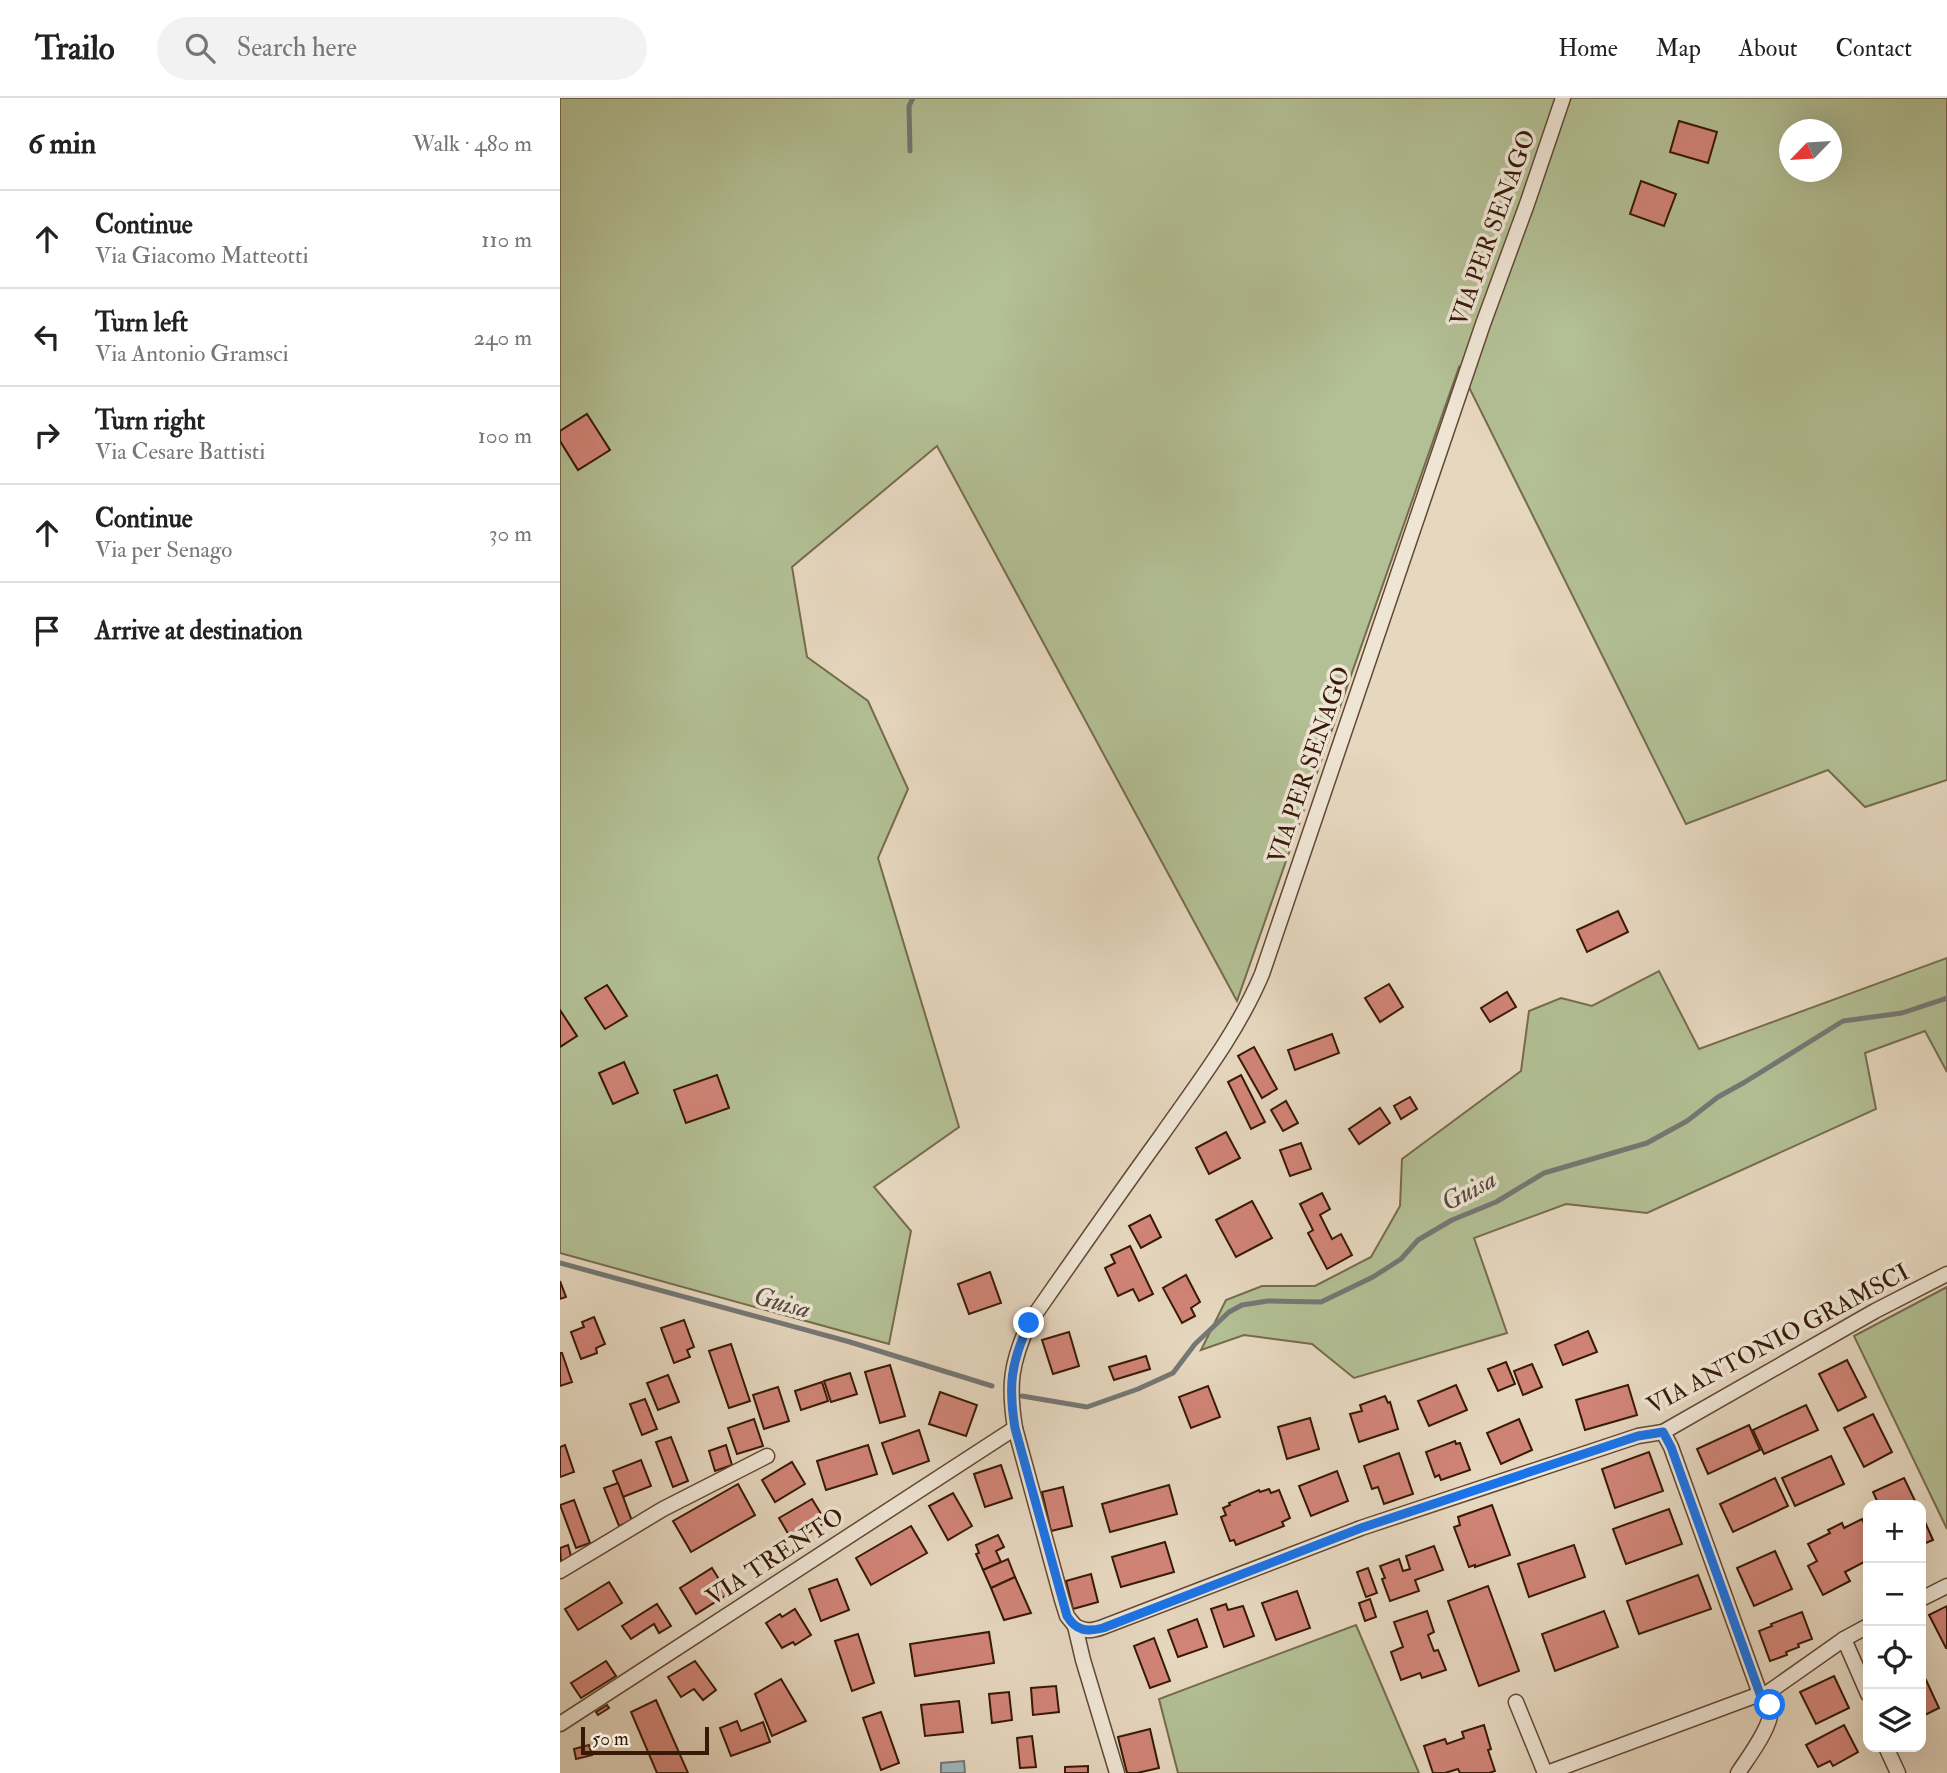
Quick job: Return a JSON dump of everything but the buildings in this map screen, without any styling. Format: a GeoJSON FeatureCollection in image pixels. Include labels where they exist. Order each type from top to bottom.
{"type":"FeatureCollection","features":[{"type":"Feature","properties":{"kind":"street","name":"VIA PER SENAGO"},"geometry":{"type":"LineString","coordinates":[[1117,1773],[1075,1626],[1067,1616],[1062,1600],[1015,1428],[1010,1400],[1018,1348],[1029,1323],[1213,1062],[1239,1023],[1254,993],[1478,337],[1563,98]]}},
{"type":"Feature","properties":{"kind":"street","name":"VIA ANTONIO GRAMSCI"},"geometry":{"type":"LineString","coordinates":[[1075,1626],[1083,1631],[1103,1628],[1361,1528],[1638,1436],[1663,1432],[1875,1311],[1947,1274]]}},
{"type":"Feature","properties":{"kind":"street","name":"VIA TRENTO"},"geometry":{"type":"LineString","coordinates":[[560,1724],[1015,1428]]}},
{"type":"Feature","properties":{"kind":"street"},"geometry":{"type":"LineString","coordinates":[[1663,1432],[1671,1447],[1761,1695],[1770,1705],[1770,1715],[1760,1738],[1738,1773]]}},
{"type":"Feature","properties":{"kind":"street"},"geometry":{"type":"LineString","coordinates":[[560,1571],[663,1509],[766,1456]]}},
{"type":"Feature","properties":{"kind":"street"},"geometry":{"type":"LineString","coordinates":[[1926,1596],[1947,1586]]}},
{"type":"Feature","properties":{"kind":"street"},"geometry":{"type":"LineString","coordinates":[[1516,1702],[1546,1773],[1761,1695],[1863,1629]]}},
{"type":"Feature","properties":{"kind":"street"},"geometry":{"type":"LineString","coordinates":[[1844,1639],[1865,1689]]}},
{"type":"Feature","properties":{"kind":"street"},"geometry":{"type":"LineString","coordinates":[[1888,1752],[1898,1773]]}},
{"type":"Feature","properties":{"kind":"green space"},"geometry":{"type":"Polygon","coordinates":[[[560,98],[1947,98],[1947,780],[1865,807],[1828,770],[1686,824],[1459,367],[1237,1001],[937,446],[792,567],[807,657],[868,701],[908,789],[878,858],[959,1127],[874,1187],[911,1231],[889,1344],[560,1253],[560,98]]]}},
{"type":"Feature","properties":{"kind":"green space"},"geometry":{"type":"Polygon","coordinates":[[[1947,958],[1947,1072],[1925,1031],[1865,1053],[1876,1109],[1647,1213],[1566,1204],[1474,1238],[1507,1333],[1354,1378],[1312,1344],[1244,1335],[1201,1350],[1226,1300],[1262,1286],[1315,1286],[1371,1257],[1400,1206],[1402,1159],[1521,1071],[1529,1011],[1561,998],[1592,1006],[1659,971],[1699,1049],[1947,958]]]}},
{"type":"Feature","properties":{"kind":"green space"},"geometry":{"type":"Polygon","coordinates":[[[1947,1287],[1947,1529],[1854,1336],[1947,1287]]]}},
{"type":"Feature","properties":{"kind":"green space"},"geometry":{"type":"Polygon","coordinates":[[[1356,1625],[1419,1773],[1178,1773],[1159,1699],[1356,1625]]]}},
{"type":"Feature","properties":{"kind":"water"},"geometry":{"type":"Polygon","coordinates":[[[964,1761],[965,1773],[941,1773],[941,1763],[964,1761]]]}},
{"type":"Feature","properties":{"kind":"waterway"},"geometry":{"type":"LineString","coordinates":[[910,151],[909,106],[913,98]]}},
{"type":"Feature","properties":{"kind":"waterway","name":"Guisa"},"geometry":{"type":"LineString","coordinates":[[1022,1396],[1087,1407],[1138,1389],[1173,1373],[1195,1344],[1229,1312],[1242,1305],[1268,1301],[1321,1302],[1373,1277],[1401,1259],[1418,1240],[1452,1220],[1496,1202],[1544,1173],[1647,1143],[1687,1121],[1718,1097],[1843,1021],[1902,1013],[1947,998]]}},
{"type":"Feature","properties":{"kind":"waterway","name":"Guisa"},"geometry":{"type":"LineString","coordinates":[[560,1263],[850,1342],[992,1386]]}},
{"type":"Feature","properties":{"kind":"route"},"geometry":{"type":"LineString","coordinates":[[1029,1323],[1018,1348],[1010,1400],[1015,1428],[1067,1616],[1083,1631],[1103,1628],[1361,1528],[1638,1436],[1663,1432],[1671,1447],[1760,1694],[1770,1705]]}}]}
